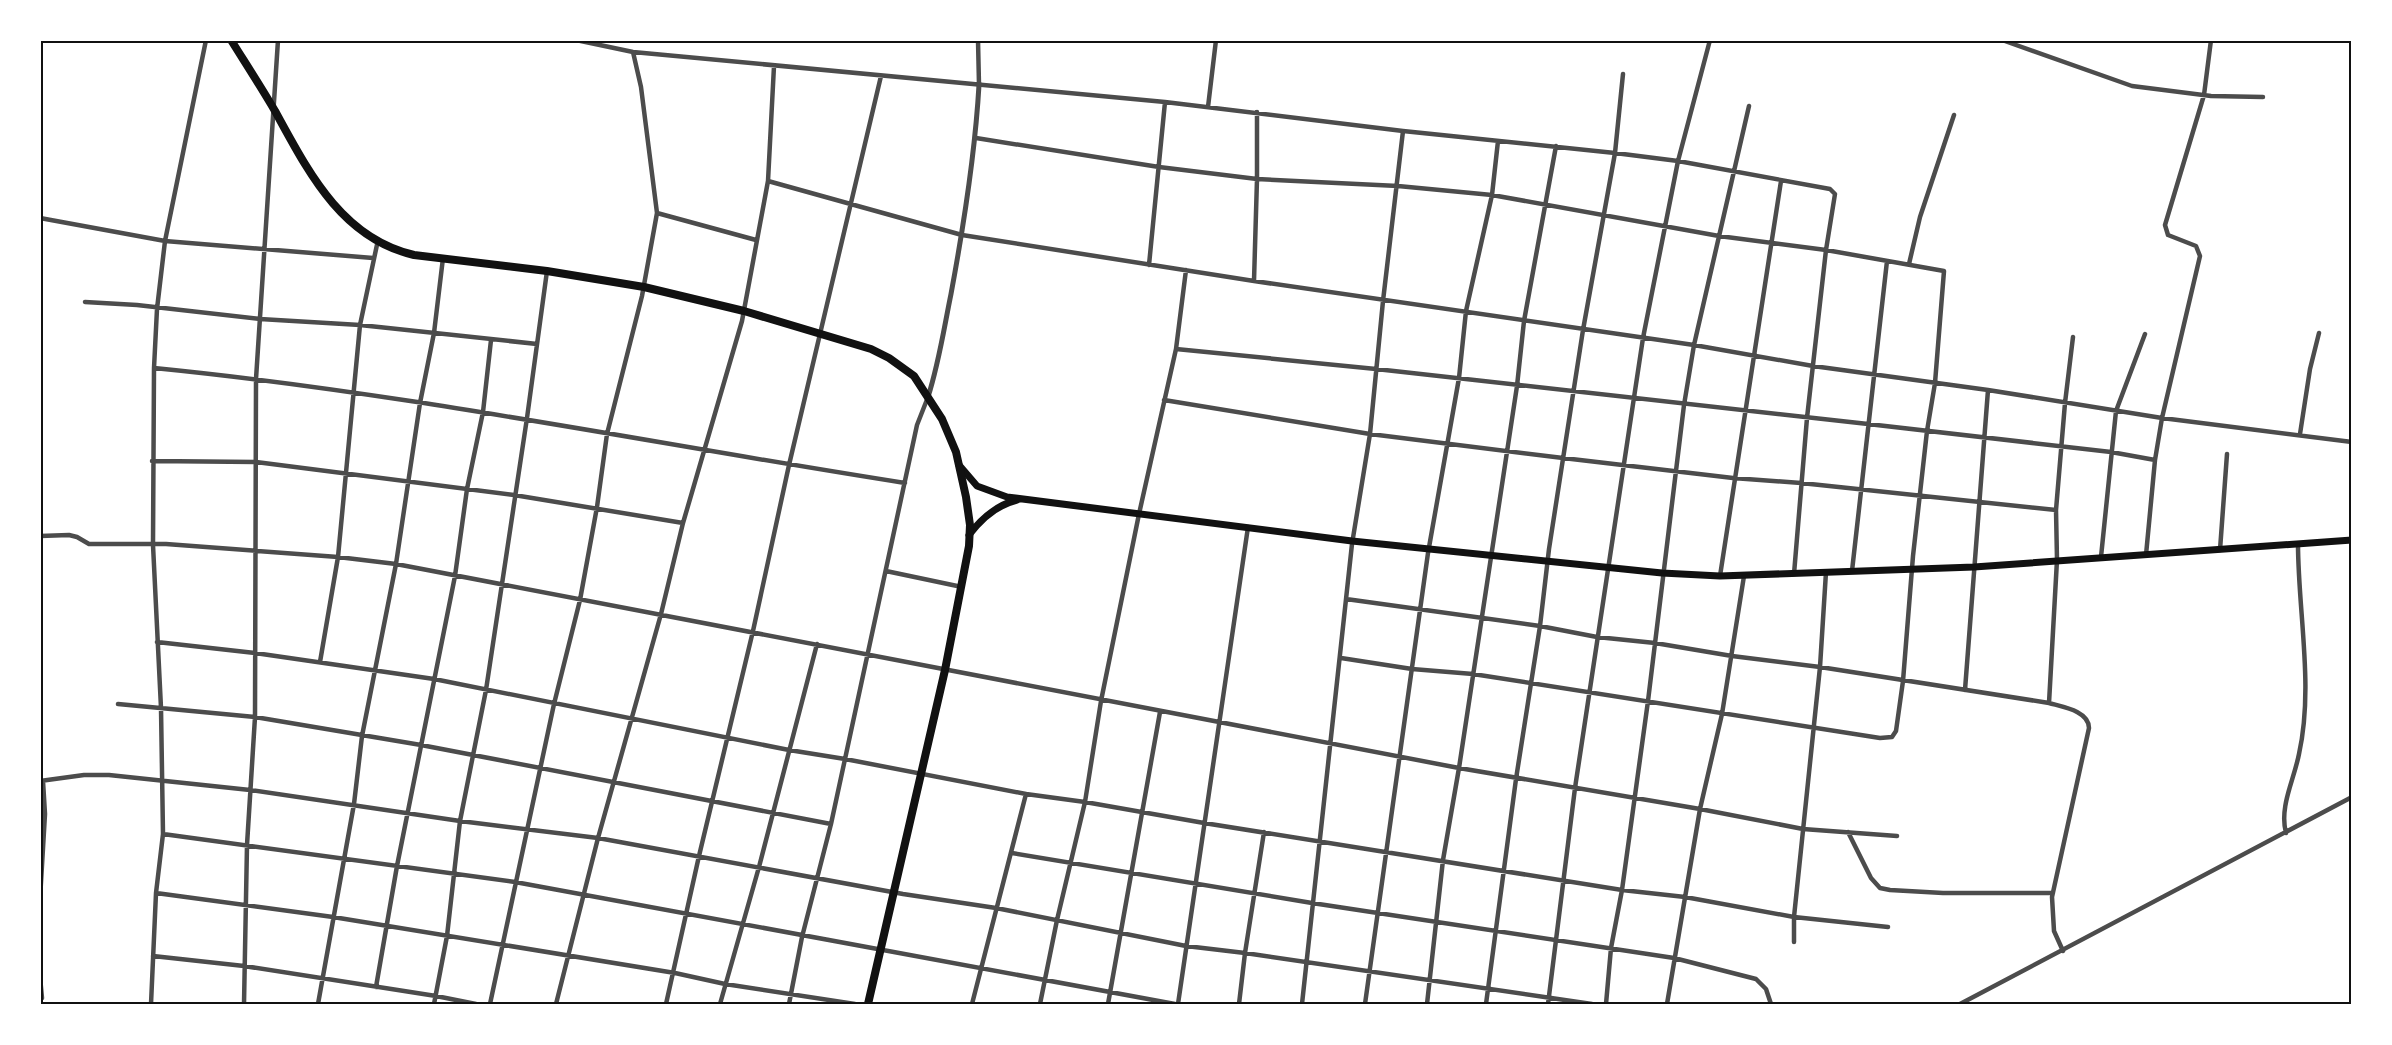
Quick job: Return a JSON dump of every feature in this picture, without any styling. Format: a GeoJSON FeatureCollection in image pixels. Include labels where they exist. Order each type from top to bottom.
{"type":"FeatureCollection","features":[{"type":"Feature","properties":{"kind":"highway"},"geometry":{"type":"LineString","coordinates":[[231,40],[294,147],[330,202],[378,240],[397,251],[547,270],[644,286],[744,311],[870,349],[889,358],[914,376],[928,397],[942,419],[958,463],[969,511],[969,535],[962,587],[945,670],[868,1005]]}},
{"type":"Feature","properties":{"kind":"main road"},"geometry":{"type":"LineString","coordinates":[[958,463],[977,486],[1000,495],[1023,499],[1353,541],[1662,573],[1744,576],[1974,567],[2352,540]]}},
{"type":"Feature","properties":{"kind":"main road"},"geometry":{"type":"LineString","coordinates":[[969,535],[978,523],[996,509],[1023,499]]}},
{"type":"Feature","properties":{"kind":"street"},"geometry":{"type":"LineString","coordinates":[[151,1005],[156,893],[163,834],[152,461],[157,309],[165,241],[206,40]]}},
{"type":"Feature","properties":{"kind":"street"},"geometry":{"type":"LineString","coordinates":[[244,1005],[247,845],[255,717],[256,379],[278,40]]}},
{"type":"Feature","properties":{"kind":"street"},"geometry":{"type":"LineString","coordinates":[[576,40],[633,52],[1165,102],[1403,131],[1616,153],[1678,161],[1830,189],[1835,194],[1826,250],[1807,418],[1794,574]]}},
{"type":"Feature","properties":{"kind":"street"},"geometry":{"type":"LineString","coordinates":[[789,1005],[802,937],[831,824],[917,425],[936,373],[962,235],[976,138],[979,85],[978,40]]}},
{"type":"Feature","properties":{"kind":"street"},"geometry":{"type":"LineString","coordinates":[[1208,107],[1216,40]]}},
{"type":"Feature","properties":{"kind":"street"},"geometry":{"type":"LineString","coordinates":[[1548,1005],[1575,788],[1591,691],[1597,637],[1610,568],[1633,397],[1663,226],[1710,40]]}},
{"type":"Feature","properties":{"kind":"street"},"geometry":{"type":"LineString","coordinates":[[2002,40],[2132,86],[2204,94],[2263,97]]}},
{"type":"Feature","properties":{"kind":"street"},"geometry":{"type":"LineString","coordinates":[[2146,555],[2155,460],[2162,418],[2200,256],[2196,246],[2168,235],[2165,225],[2204,94],[2211,40]]}},
{"type":"Feature","properties":{"kind":"street"},"geometry":{"type":"LineString","coordinates":[[490,1005],[554,704],[580,600],[597,507],[606,434],[644,286],[657,213],[641,87],[633,52]]}},
{"type":"Feature","properties":{"kind":"street"},"geometry":{"type":"LineString","coordinates":[[556,1005],[630,718],[662,614],[683,523],[744,311],[768,181],[774,66]]}},
{"type":"Feature","properties":{"kind":"street"},"geometry":{"type":"LineString","coordinates":[[1486,1005],[1516,778],[1540,626],[1547,561],[1583,330],[1616,153],[1623,74]]}},
{"type":"Feature","properties":{"kind":"street"},"geometry":{"type":"LineString","coordinates":[[666,1005],[789,465],[881,76]]}},
{"type":"Feature","properties":{"kind":"street"},"geometry":{"type":"LineString","coordinates":[[1149,265],[1165,102]]}},
{"type":"Feature","properties":{"kind":"street"},"geometry":{"type":"LineString","coordinates":[[1606,1005],[1611,948],[1622,890],[1648,701],[1684,405],[1695,345],[1749,106]]}},
{"type":"Feature","properties":{"kind":"street"},"geometry":{"type":"LineString","coordinates":[[1254,282],[1257,112]]}},
{"type":"Feature","properties":{"kind":"street"},"geometry":{"type":"LineString","coordinates":[[1909,264],[1917,228],[1954,115]]}},
{"type":"Feature","properties":{"kind":"street"},"geometry":{"type":"LineString","coordinates":[[1302,1005],[1346,599],[1370,434],[1403,131]]}},
{"type":"Feature","properties":{"kind":"street"},"geometry":{"type":"LineString","coordinates":[[976,138],[1159,167],[1257,179],[1398,186],[1492,195],[1719,236],[1826,250],[1941,269],[1945,274],[1935,383],[1912,568],[1903,681],[1896,731],[1892,737],[1880,738],[1813,728],[1473,674],[1412,669],[1341,658]]}},
{"type":"Feature","properties":{"kind":"street"},"geometry":{"type":"LineString","coordinates":[[1365,1005],[1429,548],[1459,378],[1466,311],[1492,195],[1498,141]]}},
{"type":"Feature","properties":{"kind":"street"},"geometry":{"type":"LineString","coordinates":[[1427,1005],[1443,860],[1517,386],[1524,321],[1556,146]]}},
{"type":"Feature","properties":{"kind":"street"},"geometry":{"type":"LineString","coordinates":[[768,181],[962,235],[1254,282],[1695,345],[1813,366],[1988,390],[2162,418],[2352,442]]}},
{"type":"Feature","properties":{"kind":"street"},"geometry":{"type":"LineString","coordinates":[[1720,576],[1733,478],[1781,181]]}},
{"type":"Feature","properties":{"kind":"street"},"geometry":{"type":"LineString","coordinates":[[657,213],[756,240]]}},
{"type":"Feature","properties":{"kind":"street"},"geometry":{"type":"LineString","coordinates":[[40,218],[165,241],[373,258]]}},
{"type":"Feature","properties":{"kind":"street"},"geometry":{"type":"LineString","coordinates":[[320,662],[338,557],[360,325],[378,240]]}},
{"type":"Feature","properties":{"kind":"street"},"geometry":{"type":"LineString","coordinates":[[318,1005],[354,804],[363,736],[396,564],[420,403],[434,333],[443,258]]}},
{"type":"Feature","properties":{"kind":"street"},"geometry":{"type":"LineString","coordinates":[[1852,571],[1887,261]]}},
{"type":"Feature","properties":{"kind":"street"},"geometry":{"type":"LineString","coordinates":[[434,1005],[447,936],[460,821],[486,690],[547,270]]}},
{"type":"Feature","properties":{"kind":"street"},"geometry":{"type":"LineString","coordinates":[[1040,1005],[1085,802],[1101,700],[1176,349],[1186,270]]}},
{"type":"Feature","properties":{"kind":"street"},"geometry":{"type":"LineString","coordinates":[[85,302],[137,305],[260,319],[360,325],[537,344]]}},
{"type":"Feature","properties":{"kind":"street"},"geometry":{"type":"LineString","coordinates":[[2300,434],[2310,369],[2319,333]]}},
{"type":"Feature","properties":{"kind":"street"},"geometry":{"type":"LineString","coordinates":[[2101,557],[2116,411],[2145,334]]}},
{"type":"Feature","properties":{"kind":"street"},"geometry":{"type":"LineString","coordinates":[[2049,703],[2057,560],[2056,510],[2064,403],[2073,337]]}},
{"type":"Feature","properties":{"kind":"street"},"geometry":{"type":"LineString","coordinates":[[376,987],[397,866],[455,576],[467,489],[483,412],[491,340]]}},
{"type":"Feature","properties":{"kind":"street"},"geometry":{"type":"LineString","coordinates":[[1176,349],[1633,397],[1684,405],[2111,452],[2155,460]]}},
{"type":"Feature","properties":{"kind":"street"},"geometry":{"type":"LineString","coordinates":[[154,368],[354,392],[527,418],[703,451],[905,483]]}},
{"type":"Feature","properties":{"kind":"street"},"geometry":{"type":"LineString","coordinates":[[1965,690],[1988,390]]}},
{"type":"Feature","properties":{"kind":"street"},"geometry":{"type":"LineString","coordinates":[[1164,400],[1370,434],[1563,458],[1733,478],[1802,483],[2056,510]]}},
{"type":"Feature","properties":{"kind":"street"},"geometry":{"type":"LineString","coordinates":[[2220,550],[2228,454]]}},
{"type":"Feature","properties":{"kind":"street"},"geometry":{"type":"LineString","coordinates":[[152,461],[256,462],[514,495],[683,523]]}},
{"type":"Feature","properties":{"kind":"street"},"geometry":{"type":"LineString","coordinates":[[163,834],[456,872],[688,912],[802,937],[1176,1005],[1248,527]]}},
{"type":"Feature","properties":{"kind":"street"},"geometry":{"type":"LineString","coordinates":[[40,536],[69,535],[88,544],[254,550],[396,564],[1398,757],[1803,829],[1897,836]]}},
{"type":"Feature","properties":{"kind":"street"},"geometry":{"type":"LineString","coordinates":[[2286,833],[2283,813],[2300,752],[2305,692],[2298,544]]}},
{"type":"Feature","properties":{"kind":"street"},"geometry":{"type":"LineString","coordinates":[[886,571],[962,587]]}},
{"type":"Feature","properties":{"kind":"street"},"geometry":{"type":"LineString","coordinates":[[1794,942],[1794,917],[1820,667],[1826,573]]}},
{"type":"Feature","properties":{"kind":"street"},"geometry":{"type":"LineString","coordinates":[[1667,1005],[1700,809],[1722,714],[1744,576]]}},
{"type":"Feature","properties":{"kind":"street"},"geometry":{"type":"LineString","coordinates":[[1346,599],[1540,626],[1597,637],[1820,667],[2049,703],[2084,715],[2090,723],[2053,893],[2054,931],[2063,951]]}},
{"type":"Feature","properties":{"kind":"street"},"geometry":{"type":"LineString","coordinates":[[157,642],[255,653],[434,680],[789,750],[1141,813],[1622,890],[1685,897],[1794,917],[1888,927]]}},
{"type":"Feature","properties":{"kind":"street"},"geometry":{"type":"LineString","coordinates":[[720,1005],[759,867],[817,644]]}},
{"type":"Feature","properties":{"kind":"street"},"geometry":{"type":"LineString","coordinates":[[118,704],[255,717],[421,745],[831,824]]}},
{"type":"Feature","properties":{"kind":"street"},"geometry":{"type":"LineString","coordinates":[[1108,1005],[1160,712]]}},
{"type":"Feature","properties":{"kind":"street"},"geometry":{"type":"LineString","coordinates":[[40,899],[45,814],[42,781],[96,774],[250,790],[460,821],[598,838],[996,908],[1186,946],[1245,952],[1592,1005]]}},
{"type":"Feature","properties":{"kind":"street"},"geometry":{"type":"LineString","coordinates":[[972,1005],[979,969],[1026,794]]}},
{"type":"Feature","properties":{"kind":"street"},"geometry":{"type":"LineString","coordinates":[[1960,1005],[2352,797]]}},
{"type":"Feature","properties":{"kind":"street"},"geometry":{"type":"LineString","coordinates":[[1239,1005],[1264,832]]}},
{"type":"Feature","properties":{"kind":"street"},"geometry":{"type":"LineString","coordinates":[[1848,832],[1871,878],[1880,888],[1943,893],[2053,893]]}},
{"type":"Feature","properties":{"kind":"street"},"geometry":{"type":"LineString","coordinates":[[1012,853],[1312,903],[1674,958],[1756,979],[1766,989],[1772,1005]]}},
{"type":"Feature","properties":{"kind":"street"},"geometry":{"type":"LineString","coordinates":[[156,893],[333,917],[855,1005]]}},
{"type":"Feature","properties":{"kind":"street"},"geometry":{"type":"LineString","coordinates":[[153,956],[244,966],[436,996],[476,1005]]}},
{"type":"Feature","properties":{"kind":"street"},"geometry":{"type":"LineString","coordinates":[[40,977],[42,998]]}}]}
